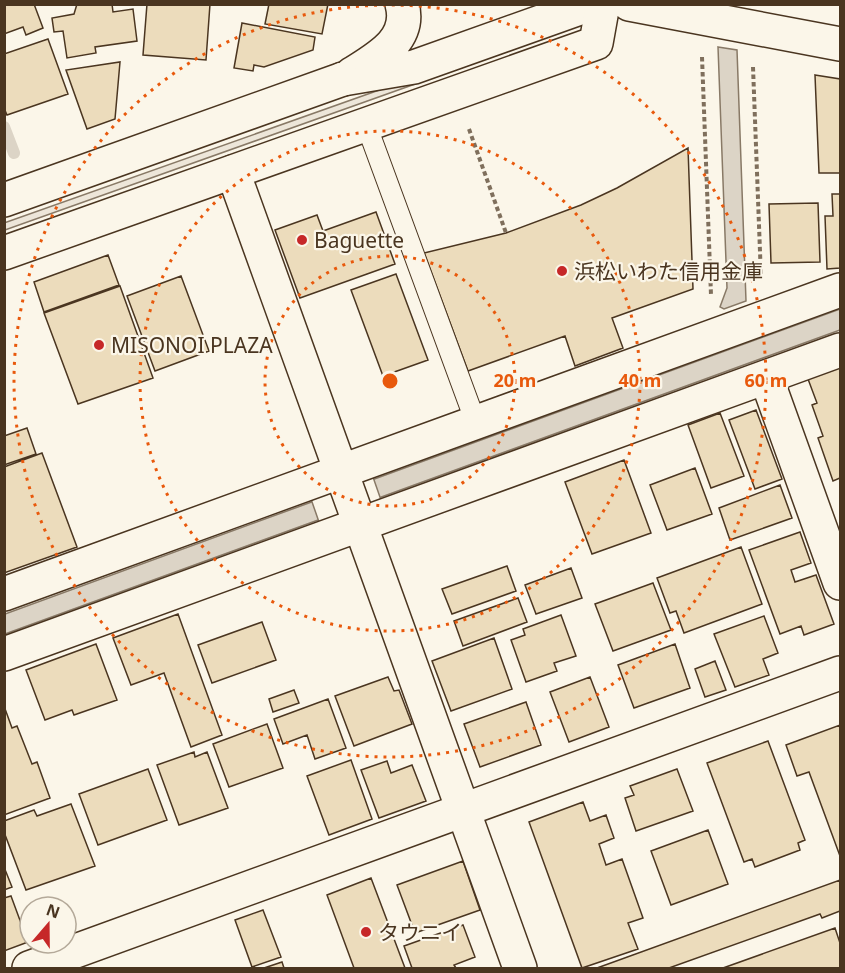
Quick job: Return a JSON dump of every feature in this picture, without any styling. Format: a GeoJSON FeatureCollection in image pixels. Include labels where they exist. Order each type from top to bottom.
{"type":"FeatureCollection","features":[{"type":"Feature","properties":{"kind":"street"},"geometry":{"type":"LineString","coordinates":[[343,79],[391,47],[401,30],[404,11],[402,4]]}},
{"type":"Feature","properties":{"kind":"street"},"geometry":{"type":"LineString","coordinates":[[4,200],[343,79],[414,67],[591,4]]}},
{"type":"Feature","properties":{"kind":"street"},"geometry":{"type":"LineString","coordinates":[[4,253],[596,43],[603,4]]}},
{"type":"Feature","properties":{"kind":"street"},"geometry":{"type":"LineString","coordinates":[[629,4],[745,15],[840,45]]}},
{"type":"Feature","properties":{"kind":"street"},"geometry":{"type":"LineString","coordinates":[[233,172],[520,969]]}},
{"type":"Feature","properties":{"kind":"street"},"geometry":{"type":"LineString","coordinates":[[4,654],[350,498],[476,423],[840,290]]}},
{"type":"Feature","properties":{"kind":"street"},"geometry":{"type":"LineString","coordinates":[[4,594],[350,498],[766,377],[840,350]]}},
{"type":"Feature","properties":{"kind":"street"},"geometry":{"type":"LineString","coordinates":[[766,377],[840,583]]}},
{"type":"Feature","properties":{"kind":"street"},"geometry":{"type":"LineString","coordinates":[[29,969],[840,673]]}},
{"type":"Feature","properties":{"kind":"lane"},"geometry":{"type":"LineString","coordinates":[[366,124],[476,423]]}},
{"type":"Feature","properties":{"kind":"path"},"geometry":{"type":"LineString","coordinates":[[702,56],[711,290],[708,315],[716,335]]}},
{"type":"Feature","properties":{"kind":"path"},"geometry":{"type":"LineString","coordinates":[[753,66],[762,296],[769,316]]}},
{"type":"Feature","properties":{"kind":"path"},"geometry":{"type":"LineString","coordinates":[[466,122],[506,233]]}},
{"type":"Feature","properties":{"kind":"shaded area"},"geometry":{"type":"Polygon","coordinates":[[[718,47],[737,50],[746,301],[724,309],[720,307],[727,288],[718,47]]]}},
{"type":"Feature","properties":{"kind":"shaded area"},"geometry":{"type":"Polygon","coordinates":[[[430,72],[432,78],[5,230],[4,223],[430,72]]]}},
{"type":"Feature","properties":{"kind":"shaded area"},"geometry":{"type":"Polygon","coordinates":[[[840,309],[840,330],[5,634],[5,614],[840,309]]]}},
{"type":"Feature","properties":{"kind":"pier"},"geometry":{"type":"Polygon","coordinates":[[[373,477],[381,500],[319,522],[311,499],[373,477]]]}},
{"type":"Feature","properties":{"kind":"building"},"geometry":{"type":"Polygon","coordinates":[[[4,4],[34,4],[43,28],[26,35],[23,27],[4,34],[4,4]]]}},
{"type":"Feature","properties":{"kind":"building"},"geometry":{"type":"Polygon","coordinates":[[[77,4],[112,4],[113,12],[133,9],[137,41],[95,47],[96,53],[67,58],[63,31],[54,32],[52,18],[74,14],[77,4]]]}},
{"type":"Feature","properties":{"kind":"building"},"geometry":{"type":"Polygon","coordinates":[[[147,4],[210,4],[206,60],[143,55],[147,4]]]}},
{"type":"Feature","properties":{"kind":"building"},"geometry":{"type":"Polygon","coordinates":[[[269,4],[328,4],[322,34],[265,24],[269,4]]]}},
{"type":"Feature","properties":{"kind":"building"},"geometry":{"type":"Polygon","coordinates":[[[242,23],[315,37],[313,50],[264,67],[254,65],[253,71],[234,68],[242,23]]]}},
{"type":"Feature","properties":{"kind":"building"},"geometry":{"type":"Polygon","coordinates":[[[48,39],[68,94],[7,115],[4,108],[4,54],[48,39]]]}},
{"type":"Feature","properties":{"kind":"building"},"geometry":{"type":"Polygon","coordinates":[[[120,62],[115,119],[87,129],[66,70],[120,62]]]}},
{"type":"Feature","properties":{"kind":"building"},"geometry":{"type":"Polygon","coordinates":[[[815,75],[840,79],[840,173],[819,173],[815,75]]]}},
{"type":"Feature","properties":{"kind":"building","name":"浜松いわた信用金庫"},"geometry":{"type":"Polygon","coordinates":[[[688,148],[693,289],[612,318],[623,348],[575,366],[565,336],[468,371],[424,253],[506,233],[581,205],[617,188],[688,148]]]}},
{"type":"Feature","properties":{"kind":"building"},"geometry":{"type":"Polygon","coordinates":[[[832,194],[840,194],[840,268],[827,269],[825,216],[833,216],[832,194]]]}},
{"type":"Feature","properties":{"kind":"building"},"geometry":{"type":"Polygon","coordinates":[[[818,203],[820,262],[771,263],[769,204],[818,203]]]}},
{"type":"Feature","properties":{"kind":"building"},"geometry":{"type":"Polygon","coordinates":[[[376,212],[395,264],[300,298],[275,230],[317,215],[323,231],[376,212]]]}},
{"type":"Feature","properties":{"kind":"building"},"geometry":{"type":"Polygon","coordinates":[[[108,255],[119,285],[44,312],[34,282],[108,255]]]}},
{"type":"Feature","properties":{"kind":"building"},"geometry":{"type":"Polygon","coordinates":[[[396,274],[428,360],[383,376],[351,290],[396,274]]]}},
{"type":"Feature","properties":{"kind":"building"},"geometry":{"type":"Polygon","coordinates":[[[181,276],[209,351],[155,371],[127,296],[181,276]]]}},
{"type":"Feature","properties":{"kind":"building","name":"MISONOI PLAZA"},"geometry":{"type":"Polygon","coordinates":[[[120,286],[153,378],[78,404],[44,313],[120,286]]]}},
{"type":"Feature","properties":{"kind":"building"},"geometry":{"type":"Polygon","coordinates":[[[840,367],[840,478],[833,481],[818,438],[823,436],[812,405],[817,403],[808,379],[840,367]]]}},
{"type":"Feature","properties":{"kind":"building"},"geometry":{"type":"Polygon","coordinates":[[[756,410],[782,479],[755,489],[729,420],[756,410]]]}},
{"type":"Feature","properties":{"kind":"building"},"geometry":{"type":"Polygon","coordinates":[[[720,413],[744,476],[711,488],[688,425],[720,413]]]}},
{"type":"Feature","properties":{"kind":"building"},"geometry":{"type":"Polygon","coordinates":[[[27,428],[36,454],[4,465],[4,436],[27,428]]]}},
{"type":"Feature","properties":{"kind":"building"},"geometry":{"type":"Polygon","coordinates":[[[42,453],[77,547],[4,573],[4,467],[42,453]]]}},
{"type":"Feature","properties":{"kind":"building"},"geometry":{"type":"Polygon","coordinates":[[[624,460],[651,533],[592,554],[565,482],[624,460]]]}},
{"type":"Feature","properties":{"kind":"building"},"geometry":{"type":"Polygon","coordinates":[[[695,468],[712,514],[667,530],[650,485],[695,468]]]}},
{"type":"Feature","properties":{"kind":"building"},"geometry":{"type":"Polygon","coordinates":[[[780,485],[792,518],[730,540],[719,508],[780,485]]]}},
{"type":"Feature","properties":{"kind":"building"},"geometry":{"type":"Polygon","coordinates":[[[800,532],[811,563],[791,570],[795,582],[816,575],[834,624],[804,635],[801,626],[780,634],[749,550],[800,532]]]}},
{"type":"Feature","properties":{"kind":"building"},"geometry":{"type":"Polygon","coordinates":[[[741,547],[762,604],[684,633],[676,611],[670,613],[657,578],[741,547]]]}},
{"type":"Feature","properties":{"kind":"building"},"geometry":{"type":"Polygon","coordinates":[[[507,566],[516,591],[452,614],[442,589],[507,566]]]}},
{"type":"Feature","properties":{"kind":"building"},"geometry":{"type":"Polygon","coordinates":[[[571,568],[582,598],[536,614],[525,585],[571,568]]]}},
{"type":"Feature","properties":{"kind":"building"},"geometry":{"type":"Polygon","coordinates":[[[653,583],[671,630],[613,651],[595,604],[653,583]]]}},
{"type":"Feature","properties":{"kind":"building"},"geometry":{"type":"Polygon","coordinates":[[[518,598],[527,622],[463,646],[454,621],[518,598]]]}},
{"type":"Feature","properties":{"kind":"building"},"geometry":{"type":"Polygon","coordinates":[[[178,614],[222,735],[191,747],[164,673],[131,685],[113,638],[178,614]]]}},
{"type":"Feature","properties":{"kind":"building"},"geometry":{"type":"Polygon","coordinates":[[[561,615],[576,656],[554,663],[557,671],[526,682],[511,640],[525,635],[523,629],[561,615]]]}},
{"type":"Feature","properties":{"kind":"building"},"geometry":{"type":"Polygon","coordinates":[[[764,616],[778,653],[763,659],[769,675],[735,687],[714,634],[764,616]]]}},
{"type":"Feature","properties":{"kind":"building"},"geometry":{"type":"Polygon","coordinates":[[[262,622],[276,660],[212,683],[198,645],[262,622]]]}},
{"type":"Feature","properties":{"kind":"building"},"geometry":{"type":"Polygon","coordinates":[[[494,638],[512,689],[451,711],[432,661],[494,638]]]}},
{"type":"Feature","properties":{"kind":"building"},"geometry":{"type":"Polygon","coordinates":[[[96,644],[117,700],[74,715],[72,710],[45,720],[26,670],[96,644]]]}},
{"type":"Feature","properties":{"kind":"building"},"geometry":{"type":"Polygon","coordinates":[[[675,644],[690,688],[634,708],[618,665],[675,644]]]}},
{"type":"Feature","properties":{"kind":"building"},"geometry":{"type":"Polygon","coordinates":[[[715,661],[726,690],[705,697],[695,669],[715,661]]]}},
{"type":"Feature","properties":{"kind":"building"},"geometry":{"type":"Polygon","coordinates":[[[388,677],[394,691],[399,690],[412,724],[354,746],[335,696],[388,677]]]}},
{"type":"Feature","properties":{"kind":"building"},"geometry":{"type":"Polygon","coordinates":[[[590,677],[609,727],[569,742],[550,692],[590,677]]]}},
{"type":"Feature","properties":{"kind":"building"},"geometry":{"type":"Polygon","coordinates":[[[294,690],[299,703],[273,712],[269,699],[294,690]]]}},
{"type":"Feature","properties":{"kind":"building"},"geometry":{"type":"Polygon","coordinates":[[[328,699],[346,748],[315,759],[307,735],[283,744],[274,719],[328,699]]]}},
{"type":"Feature","properties":{"kind":"building"},"geometry":{"type":"Polygon","coordinates":[[[526,702],[541,745],[480,767],[464,724],[526,702]]]}},
{"type":"Feature","properties":{"kind":"building"},"geometry":{"type":"Polygon","coordinates":[[[4,706],[12,728],[17,726],[32,764],[37,762],[50,798],[4,815],[4,706]]]}},
{"type":"Feature","properties":{"kind":"building"},"geometry":{"type":"Polygon","coordinates":[[[267,724],[283,768],[229,787],[213,744],[267,724]]]}},
{"type":"Feature","properties":{"kind":"building"},"geometry":{"type":"Polygon","coordinates":[[[840,725],[840,856],[809,772],[797,776],[786,745],[840,725]]]}},
{"type":"Feature","properties":{"kind":"building"},"geometry":{"type":"Polygon","coordinates":[[[768,741],[805,840],[798,843],[800,850],[755,867],[752,859],[744,862],[707,763],[768,741]]]}},
{"type":"Feature","properties":{"kind":"building"},"geometry":{"type":"Polygon","coordinates":[[[194,752],[195,757],[207,752],[228,808],[179,825],[157,765],[194,752]]]}},
{"type":"Feature","properties":{"kind":"building"},"geometry":{"type":"Polygon","coordinates":[[[351,760],[372,819],[329,835],[307,776],[351,760]]]}},
{"type":"Feature","properties":{"kind":"building"},"geometry":{"type":"Polygon","coordinates":[[[387,761],[391,773],[412,765],[426,801],[379,818],[361,770],[387,761]]]}},
{"type":"Feature","properties":{"kind":"building"},"geometry":{"type":"Polygon","coordinates":[[[148,769],[167,820],[98,845],[79,794],[148,769]]]}},
{"type":"Feature","properties":{"kind":"building"},"geometry":{"type":"Polygon","coordinates":[[[677,769],[693,811],[636,831],[625,798],[634,795],[630,786],[677,769]]]}},
{"type":"Feature","properties":{"kind":"building"},"geometry":{"type":"Polygon","coordinates":[[[583,802],[590,821],[606,815],[614,838],[599,844],[606,865],[622,859],[643,918],[628,923],[638,949],[582,968],[529,822],[583,802]]]}},
{"type":"Feature","properties":{"kind":"building"},"geometry":{"type":"Polygon","coordinates":[[[71,804],[95,866],[26,890],[4,832],[4,821],[34,810],[37,816],[71,804]]]}},
{"type":"Feature","properties":{"kind":"building"},"geometry":{"type":"Polygon","coordinates":[[[708,830],[728,884],[671,905],[651,851],[708,830]]]}},
{"type":"Feature","properties":{"kind":"building"},"geometry":{"type":"Polygon","coordinates":[[[463,861],[480,910],[415,933],[397,885],[463,861]]]}},
{"type":"Feature","properties":{"kind":"building"},"geometry":{"type":"Polygon","coordinates":[[[4,867],[12,887],[4,890],[4,867]]]}},
{"type":"Feature","properties":{"kind":"building","name":"タウニイ"},"geometry":{"type":"Polygon","coordinates":[[[371,878],[405,968],[354,968],[327,895],[371,878]]]}},
{"type":"Feature","properties":{"kind":"building"},"geometry":{"type":"Polygon","coordinates":[[[840,880],[840,911],[822,918],[820,914],[669,968],[597,968],[840,880]]]}},
{"type":"Feature","properties":{"kind":"building"},"geometry":{"type":"Polygon","coordinates":[[[11,896],[18,915],[18,946],[4,951],[4,898],[11,896]]]}},
{"type":"Feature","properties":{"kind":"building"},"geometry":{"type":"Polygon","coordinates":[[[263,910],[281,957],[252,967],[235,920],[263,910]]]}},
{"type":"Feature","properties":{"kind":"building"},"geometry":{"type":"Polygon","coordinates":[[[463,925],[475,957],[454,965],[456,968],[412,968],[404,946],[463,925]]]}},
{"type":"Feature","properties":{"kind":"building"},"geometry":{"type":"Polygon","coordinates":[[[835,928],[840,943],[840,968],[723,968],[835,928]]]}},
{"type":"Feature","properties":{"kind":"building"},"geometry":{"type":"Polygon","coordinates":[[[282,962],[284,968],[264,968],[282,962]]]}},
{"type":"Feature","properties":{"kind":"waterway"},"geometry":{"type":"LineString","coordinates":[[4,127],[14,153]]}},
{"type":"Feature","properties":{"kind":"place","name":"Baguette"},"geometry":{"type":"Point","coordinates":[302,240]}},
{"type":"Feature","properties":{"kind":"place","name":"浜松いわた信用金庫"},"geometry":{"type":"Point","coordinates":[562,271]}},
{"type":"Feature","properties":{"kind":"place","name":"MISONOI PLAZA"},"geometry":{"type":"Point","coordinates":[99,345]}},
{"type":"Feature","properties":{"kind":"place","name":"タウニイ"},"geometry":{"type":"Point","coordinates":[366,932]}}]}
